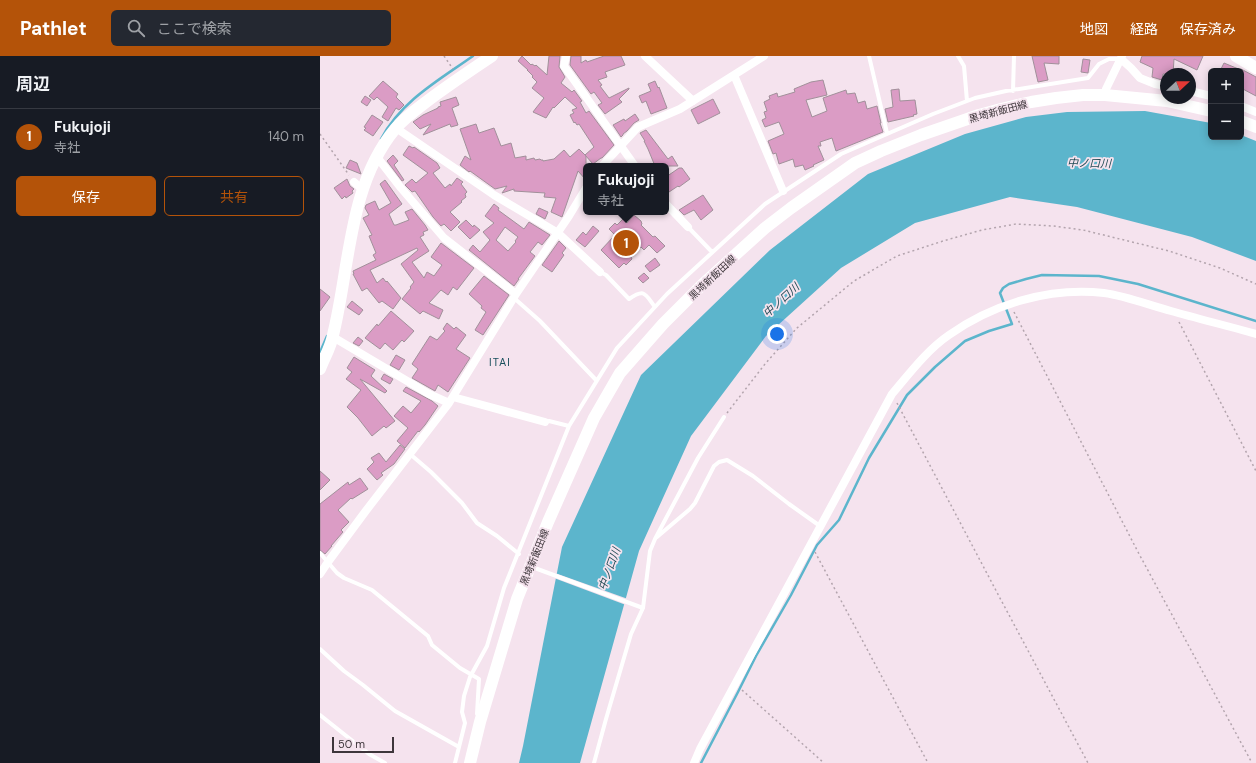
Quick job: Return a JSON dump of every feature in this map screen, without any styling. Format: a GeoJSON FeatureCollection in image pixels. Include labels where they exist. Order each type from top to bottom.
{"type":"FeatureCollection","features":[{"type":"Feature","properties":{"kind":"main road"},"geometry":{"type":"LineString","coordinates":[[320,369],[333,337],[355,221],[358,186],[384,144],[407,116],[492,56]]}},
{"type":"Feature","properties":{"kind":"main road"},"geometry":{"type":"LineString","coordinates":[[1236,56],[1256,68]]}},
{"type":"Feature","properties":{"kind":"main road","name":"黒埼新飯田線"},"geometry":{"type":"LineString","coordinates":[[470,763],[480,722],[517,599],[532,567],[594,418],[620,373],[663,324],[702,285],[765,228],[790,208],[855,163],[881,150],[979,115],[1031,102],[1083,95],[1135,97],[1167,101],[1208,110]]}},
{"type":"Feature","properties":{"kind":"main road"},"geometry":{"type":"LineString","coordinates":[[1244,122],[1256,127]]}},
{"type":"Feature","properties":{"kind":"street"},"geometry":{"type":"LineString","coordinates":[[566,56],[564,66],[633,163]]}},
{"type":"Feature","properties":{"kind":"street"},"geometry":{"type":"LineString","coordinates":[[645,56],[693,101]]}},
{"type":"Feature","properties":{"kind":"street"},"geometry":{"type":"LineString","coordinates":[[605,163],[638,127],[680,109],[764,56]]}},
{"type":"Feature","properties":{"kind":"street"},"geometry":{"type":"LineString","coordinates":[[1105,95],[1106,89],[1121,57],[1140,78],[1160,85]]}},
{"type":"Feature","properties":{"kind":"street"},"geometry":{"type":"LineString","coordinates":[[734,75],[783,191]]}},
{"type":"Feature","properties":{"kind":"street"},"geometry":{"type":"LineString","coordinates":[[1196,92],[1208,95]]}},
{"type":"Feature","properties":{"kind":"street"},"geometry":{"type":"LineString","coordinates":[[1244,107],[1256,112]]}},
{"type":"Feature","properties":{"kind":"street"},"geometry":{"type":"LineString","coordinates":[[396,128],[494,195],[558,233],[600,272]]}},
{"type":"Feature","properties":{"kind":"street"},"geometry":{"type":"LineString","coordinates":[[377,157],[401,188],[444,238],[515,296]]}},
{"type":"Feature","properties":{"kind":"street"},"geometry":{"type":"LineString","coordinates":[[320,574],[451,400],[515,296],[570,216],[583,193]]}},
{"type":"Feature","properties":{"kind":"street"},"geometry":{"type":"LineString","coordinates":[[669,207],[688,227]]}},
{"type":"Feature","properties":{"kind":"street"},"geometry":{"type":"LineString","coordinates":[[694,763],[700,749],[736,686],[892,394],[918,363],[948,335],[997,308],[1026,299],[1052,294],[1104,294],[1132,300],[1256,334]]}},
{"type":"Feature","properties":{"kind":"street"},"geometry":{"type":"LineString","coordinates":[[333,337],[429,394],[545,422]]}},
{"type":"Feature","properties":{"kind":"lane"},"geometry":{"type":"LineString","coordinates":[[869,56],[887,133]]}},
{"type":"Feature","properties":{"kind":"lane"},"geometry":{"type":"LineString","coordinates":[[958,56],[964,66],[966,101]]}},
{"type":"Feature","properties":{"kind":"lane"},"geometry":{"type":"LineString","coordinates":[[1013,91],[1014,56]]}},
{"type":"Feature","properties":{"kind":"lane"},"geometry":{"type":"LineString","coordinates":[[455,763],[465,723],[462,712],[464,696],[471,675],[487,646],[504,588],[519,554],[569,426],[617,348],[655,306],[765,204],[841,154],[887,133],[966,101],[975,98],[1088,78],[1099,64],[1109,59],[1121,57]]}},
{"type":"Feature","properties":{"kind":"lane"},"geometry":{"type":"LineString","coordinates":[[688,227],[712,252]]}},
{"type":"Feature","properties":{"kind":"lane"},"geometry":{"type":"LineString","coordinates":[[600,272],[606,275],[629,298],[644,293],[655,306]]}},
{"type":"Feature","properties":{"kind":"lane"},"geometry":{"type":"LineString","coordinates":[[515,296],[596,380]]}},
{"type":"Feature","properties":{"kind":"lane"},"geometry":{"type":"LineString","coordinates":[[594,763],[631,634],[643,608],[650,551],[698,458],[724,417]]}},
{"type":"Feature","properties":{"kind":"lane"},"geometry":{"type":"LineString","coordinates":[[545,422],[549,421],[569,426]]}},
{"type":"Feature","properties":{"kind":"lane"},"geometry":{"type":"LineString","coordinates":[[410,454],[431,472],[462,504],[477,523],[497,536],[519,554]]}},
{"type":"Feature","properties":{"kind":"lane"},"geometry":{"type":"LineString","coordinates":[[655,539],[690,509],[695,503],[714,466],[719,462],[727,460],[753,476],[789,504],[821,526]]}},
{"type":"Feature","properties":{"kind":"lane"},"geometry":{"type":"LineString","coordinates":[[320,553],[337,573],[344,578],[372,590],[428,636],[432,645],[460,668],[479,679],[477,716],[480,722]]}},
{"type":"Feature","properties":{"kind":"lane"},"geometry":{"type":"LineString","coordinates":[[532,567],[643,608]]}},
{"type":"Feature","properties":{"kind":"lane"},"geometry":{"type":"LineString","coordinates":[[320,649],[344,671],[364,685],[395,711],[459,747]]}},
{"type":"Feature","properties":{"kind":"lane"},"geometry":{"type":"LineString","coordinates":[[320,715],[369,754],[385,763]]}},
{"type":"Feature","properties":{"kind":"path"},"geometry":{"type":"LineString","coordinates":[[444,56],[459,78]]}},
{"type":"Feature","properties":{"kind":"path"},"geometry":{"type":"LineString","coordinates":[[320,134],[358,186]]}},
{"type":"Feature","properties":{"kind":"path"},"geometry":{"type":"LineString","coordinates":[[724,417],[765,364],[797,328],[854,281],[897,256],[982,230],[1016,224],[1053,226],[1083,230],[1169,251],[1220,268],[1256,284]]}},
{"type":"Feature","properties":{"kind":"path"},"geometry":{"type":"LineString","coordinates":[[1010,304],[1138,552],[1252,763]]}},
{"type":"Feature","properties":{"kind":"path"},"geometry":{"type":"LineString","coordinates":[[1174,312],[1256,471]]}},
{"type":"Feature","properties":{"kind":"path"},"geometry":{"type":"LineString","coordinates":[[892,394],[1088,763]]}},
{"type":"Feature","properties":{"kind":"path"},"geometry":{"type":"LineString","coordinates":[[811,545],[928,763]]}},
{"type":"Feature","properties":{"kind":"path"},"geometry":{"type":"LineString","coordinates":[[736,686],[824,763]]}},
{"type":"Feature","properties":{"kind":"water","name":"中ノ口川"},"geometry":{"type":"Polygon","coordinates":[[[1145,111],[1208,122],[1208,140],[1244,140],[1244,136],[1256,141],[1256,261],[1192,237],[1077,207],[1010,197],[915,223],[841,268],[766,336],[691,436],[639,551],[580,763],[519,763],[562,547],[641,375],[770,250],[868,174],[965,134],[1026,117],[1067,112],[1145,111]]]}},
{"type":"Feature","properties":{"kind":"pier"},"geometry":{"type":"Polygon","coordinates":[[[555,573],[628,599],[626,605],[554,578],[555,573]]]}},
{"type":"Feature","properties":{"kind":"building"},"geometry":{"type":"Polygon","coordinates":[[[522,56],[531,65],[536,65],[547,75],[549,56],[560,56],[559,67],[565,77],[561,83],[572,92],[574,90],[582,101],[580,102],[586,113],[589,111],[614,145],[602,158],[592,163],[585,155],[594,147],[579,124],[577,125],[575,122],[574,123],[570,115],[574,113],[572,110],[577,108],[565,97],[554,108],[553,107],[546,118],[533,112],[544,98],[532,88],[537,82],[528,70],[518,61],[522,56]]]}},
{"type":"Feature","properties":{"kind":"building"},"geometry":{"type":"Polygon","coordinates":[[[571,56],[581,56],[581,63],[586,60],[587,62],[604,56],[621,56],[625,65],[605,72],[607,77],[598,80],[602,85],[600,86],[609,98],[629,88],[619,99],[622,102],[605,114],[598,105],[602,103],[594,92],[591,94],[570,65],[571,56]]]}},
{"type":"Feature","properties":{"kind":"building"},"geometry":{"type":"Polygon","coordinates":[[[1032,56],[1059,56],[1059,64],[1044,63],[1048,80],[1038,82],[1032,56]]]}},
{"type":"Feature","properties":{"kind":"building"},"geometry":{"type":"Polygon","coordinates":[[[1142,56],[1203,56],[1197,70],[1196,68],[1193,68],[1174,59],[1173,68],[1160,68],[1160,79],[1152,77],[1153,68],[1140,62],[1142,56]]]}},
{"type":"Feature","properties":{"kind":"building"},"geometry":{"type":"Polygon","coordinates":[[[1083,59],[1090,60],[1088,73],[1081,72],[1083,59]]]}},
{"type":"Feature","properties":{"kind":"building"},"geometry":{"type":"Polygon","coordinates":[[[1224,63],[1236,68],[1222,68],[1224,63]]]}},
{"type":"Feature","properties":{"kind":"building"},"geometry":{"type":"Polygon","coordinates":[[[1244,71],[1256,77],[1256,96],[1244,90],[1244,71]]]}},
{"type":"Feature","properties":{"kind":"building"},"geometry":{"type":"Polygon","coordinates":[[[823,80],[827,95],[806,100],[812,117],[827,111],[823,98],[846,90],[847,94],[855,93],[858,103],[865,101],[867,109],[877,106],[883,132],[836,151],[832,138],[820,142],[821,146],[818,146],[824,160],[805,170],[803,165],[795,167],[793,159],[779,164],[776,153],[773,154],[768,141],[784,134],[779,122],[765,127],[762,120],[766,118],[764,112],[767,111],[764,102],[770,99],[769,96],[777,93],[778,97],[795,92],[794,89],[811,82],[823,80]]]}},
{"type":"Feature","properties":{"kind":"building"},"geometry":{"type":"Polygon","coordinates":[[[383,81],[398,94],[396,97],[404,105],[399,110],[396,108],[388,121],[382,117],[388,107],[377,97],[374,100],[369,96],[383,81]]]}},
{"type":"Feature","properties":{"kind":"building"},"geometry":{"type":"Polygon","coordinates":[[[655,81],[658,88],[659,87],[667,108],[651,114],[646,101],[642,103],[639,96],[651,91],[648,84],[655,81]]]}},
{"type":"Feature","properties":{"kind":"building"},"geometry":{"type":"Polygon","coordinates":[[[899,89],[900,101],[915,100],[917,114],[888,122],[885,109],[893,107],[891,90],[899,89]]]}},
{"type":"Feature","properties":{"kind":"building"},"geometry":{"type":"Polygon","coordinates":[[[365,96],[371,100],[367,106],[361,102],[365,96]]]}},
{"type":"Feature","properties":{"kind":"building"},"geometry":{"type":"Polygon","coordinates":[[[456,97],[459,105],[452,108],[458,125],[451,127],[450,124],[423,135],[431,124],[420,129],[413,122],[441,106],[440,102],[456,97]]]}},
{"type":"Feature","properties":{"kind":"building"},"geometry":{"type":"Polygon","coordinates":[[[713,99],[720,113],[698,124],[691,110],[713,99]]]}},
{"type":"Feature","properties":{"kind":"building"},"geometry":{"type":"Polygon","coordinates":[[[635,114],[639,120],[634,123],[621,137],[613,125],[624,119],[625,121],[635,114]]]}},
{"type":"Feature","properties":{"kind":"building"},"geometry":{"type":"Polygon","coordinates":[[[372,115],[383,122],[373,136],[364,130],[366,128],[364,127],[372,115]]]}},
{"type":"Feature","properties":{"kind":"building"},"geometry":{"type":"Polygon","coordinates":[[[476,124],[479,133],[494,128],[501,146],[511,143],[515,158],[526,156],[526,160],[534,158],[535,160],[540,159],[543,161],[554,159],[564,150],[570,157],[579,149],[586,156],[586,163],[583,163],[583,177],[578,171],[562,217],[551,212],[556,198],[544,197],[545,193],[514,191],[514,189],[502,193],[507,186],[495,189],[460,165],[465,156],[471,160],[460,129],[476,124]]]}},
{"type":"Feature","properties":{"kind":"building"},"geometry":{"type":"Polygon","coordinates":[[[646,130],[668,159],[672,156],[678,166],[669,166],[669,163],[654,163],[645,141],[640,133],[646,130]]]}},
{"type":"Feature","properties":{"kind":"building"},"geometry":{"type":"Polygon","coordinates":[[[409,146],[414,147],[437,163],[440,168],[433,173],[445,188],[450,184],[451,186],[457,178],[463,182],[461,184],[467,192],[465,194],[466,197],[450,212],[460,222],[451,231],[444,224],[441,226],[415,191],[412,192],[405,185],[412,179],[416,183],[428,173],[403,155],[409,146]]]}},
{"type":"Feature","properties":{"kind":"building"},"geometry":{"type":"Polygon","coordinates":[[[393,155],[398,161],[394,165],[404,180],[402,181],[387,161],[393,155]]]}},
{"type":"Feature","properties":{"kind":"building"},"geometry":{"type":"Polygon","coordinates":[[[350,160],[357,163],[361,174],[346,168],[350,160]]]}},
{"type":"Feature","properties":{"kind":"building"},"geometry":{"type":"Polygon","coordinates":[[[679,168],[682,168],[690,179],[669,192],[669,175],[679,168]]]}},
{"type":"Feature","properties":{"kind":"building"},"geometry":{"type":"Polygon","coordinates":[[[347,179],[350,186],[354,189],[352,191],[353,193],[342,199],[334,188],[347,179]]]}},
{"type":"Feature","properties":{"kind":"building"},"geometry":{"type":"Polygon","coordinates":[[[385,180],[402,204],[389,214],[394,225],[409,220],[405,212],[412,209],[428,230],[423,232],[424,235],[420,237],[429,251],[412,262],[424,278],[427,272],[434,276],[442,265],[431,257],[441,243],[474,268],[457,290],[453,287],[448,295],[441,290],[429,303],[443,310],[439,319],[423,311],[420,314],[402,299],[414,282],[401,264],[418,250],[417,248],[370,270],[377,283],[383,278],[401,298],[393,309],[382,301],[379,303],[367,288],[362,291],[353,274],[353,271],[376,260],[373,255],[376,253],[369,236],[372,235],[363,218],[369,215],[365,208],[366,205],[375,201],[379,210],[391,203],[380,184],[385,180]]]}},
{"type":"Feature","properties":{"kind":"building"},"geometry":{"type":"Polygon","coordinates":[[[703,195],[713,210],[701,220],[694,210],[684,215],[679,210],[703,195]]]}},
{"type":"Feature","properties":{"kind":"building"},"geometry":{"type":"Polygon","coordinates":[[[494,204],[499,208],[498,210],[524,229],[529,222],[550,235],[542,245],[538,242],[530,252],[535,256],[514,286],[469,250],[473,245],[480,252],[490,240],[483,232],[494,223],[485,216],[494,204]],[[505,227],[496,240],[508,251],[516,242],[515,241],[518,237],[505,227]]]}},
{"type":"Feature","properties":{"kind":"building"},"geometry":{"type":"Polygon","coordinates":[[[539,208],[548,212],[545,219],[536,214],[539,208]]]}},
{"type":"Feature","properties":{"kind":"building"},"geometry":{"type":"Polygon","coordinates":[[[634,215],[641,221],[641,225],[653,237],[655,236],[665,246],[657,253],[649,245],[644,250],[641,247],[631,257],[632,259],[626,265],[624,263],[619,268],[601,250],[615,235],[609,229],[615,223],[617,225],[623,219],[627,223],[634,215]]]}},
{"type":"Feature","properties":{"kind":"building"},"geometry":{"type":"Polygon","coordinates":[[[466,220],[473,227],[474,225],[480,230],[470,239],[458,227],[466,220]]]}},
{"type":"Feature","properties":{"kind":"building"},"geometry":{"type":"Polygon","coordinates":[[[593,226],[599,231],[585,247],[576,240],[583,232],[586,235],[593,226]]]}},
{"type":"Feature","properties":{"kind":"building"},"geometry":{"type":"Polygon","coordinates":[[[559,241],[566,248],[562,253],[564,255],[552,272],[542,265],[559,241]]]}},
{"type":"Feature","properties":{"kind":"building"},"geometry":{"type":"Polygon","coordinates":[[[655,258],[660,265],[650,272],[645,266],[655,258]]]}},
{"type":"Feature","properties":{"kind":"building"},"geometry":{"type":"Polygon","coordinates":[[[644,273],[649,278],[643,283],[638,278],[644,273]]]}},
{"type":"Feature","properties":{"kind":"building"},"geometry":{"type":"Polygon","coordinates":[[[484,276],[509,295],[483,335],[475,330],[486,312],[481,308],[482,306],[469,294],[484,276]]]}},
{"type":"Feature","properties":{"kind":"building"},"geometry":{"type":"Polygon","coordinates":[[[320,289],[330,297],[320,311],[320,289]]]}},
{"type":"Feature","properties":{"kind":"building"},"geometry":{"type":"Polygon","coordinates":[[[352,301],[363,310],[359,315],[347,307],[352,301]]]}},
{"type":"Feature","properties":{"kind":"building"},"geometry":{"type":"Polygon","coordinates":[[[391,311],[414,331],[404,342],[402,340],[393,350],[385,343],[380,349],[365,338],[391,311]]]}},
{"type":"Feature","properties":{"kind":"building"},"geometry":{"type":"Polygon","coordinates":[[[447,323],[454,329],[456,327],[466,335],[456,349],[470,358],[448,392],[438,385],[435,391],[412,378],[418,369],[412,364],[430,336],[437,340],[445,331],[443,329],[447,323]]]}},
{"type":"Feature","properties":{"kind":"building"},"geometry":{"type":"Polygon","coordinates":[[[358,337],[363,341],[359,346],[353,343],[358,337]]]}},
{"type":"Feature","properties":{"kind":"building"},"geometry":{"type":"Polygon","coordinates":[[[396,355],[405,360],[399,370],[390,365],[396,355]]]}},
{"type":"Feature","properties":{"kind":"building"},"geometry":{"type":"Polygon","coordinates":[[[354,357],[375,370],[371,376],[387,391],[385,393],[360,379],[395,421],[386,428],[384,426],[372,436],[347,407],[361,390],[346,379],[352,372],[347,368],[354,357]]]}},
{"type":"Feature","properties":{"kind":"building"},"geometry":{"type":"Polygon","coordinates":[[[384,374],[393,379],[390,384],[381,379],[384,374]]]}},
{"type":"Feature","properties":{"kind":"building"},"geometry":{"type":"Polygon","coordinates":[[[406,387],[432,401],[438,406],[425,425],[419,432],[418,431],[405,448],[397,441],[408,428],[394,416],[403,406],[411,413],[421,401],[403,391],[406,387]]]}},
{"type":"Feature","properties":{"kind":"building"},"geometry":{"type":"Polygon","coordinates":[[[400,445],[405,449],[394,464],[381,473],[383,475],[377,480],[367,469],[374,462],[371,458],[379,453],[386,462],[400,445]]]}},
{"type":"Feature","properties":{"kind":"building"},"geometry":{"type":"Polygon","coordinates":[[[320,471],[330,480],[320,490],[320,471]]]}},
{"type":"Feature","properties":{"kind":"building"},"geometry":{"type":"Polygon","coordinates":[[[360,478],[368,489],[352,499],[351,498],[338,510],[349,522],[341,530],[343,532],[325,554],[320,550],[320,504],[348,482],[349,485],[360,478]]]}},
{"type":"Feature","properties":{"kind":"waterway"},"geometry":{"type":"LineString","coordinates":[[381,139],[399,113],[410,102],[473,56]]}},
{"type":"Feature","properties":{"kind":"waterway"},"geometry":{"type":"LineString","coordinates":[[701,763],[756,656],[791,595],[817,545],[839,520],[869,458],[907,395],[935,367],[965,341],[989,331],[1012,324],[1000,293],[1003,288],[1009,284],[1042,275],[1099,276],[1138,284],[1256,321]]}},
{"type":"Feature","properties":{"kind":"waterway"},"geometry":{"type":"LineString","coordinates":[[320,352],[327,336]]}},
{"type":"Feature","properties":{"kind":"place","name":"Fukujoji"},"geometry":{"type":"Point","coordinates":[626,243]}},
{"type":"Feature","properties":{"kind":"district","name":"ITAI"},"geometry":{"type":"Point","coordinates":[500,362]}}]}
